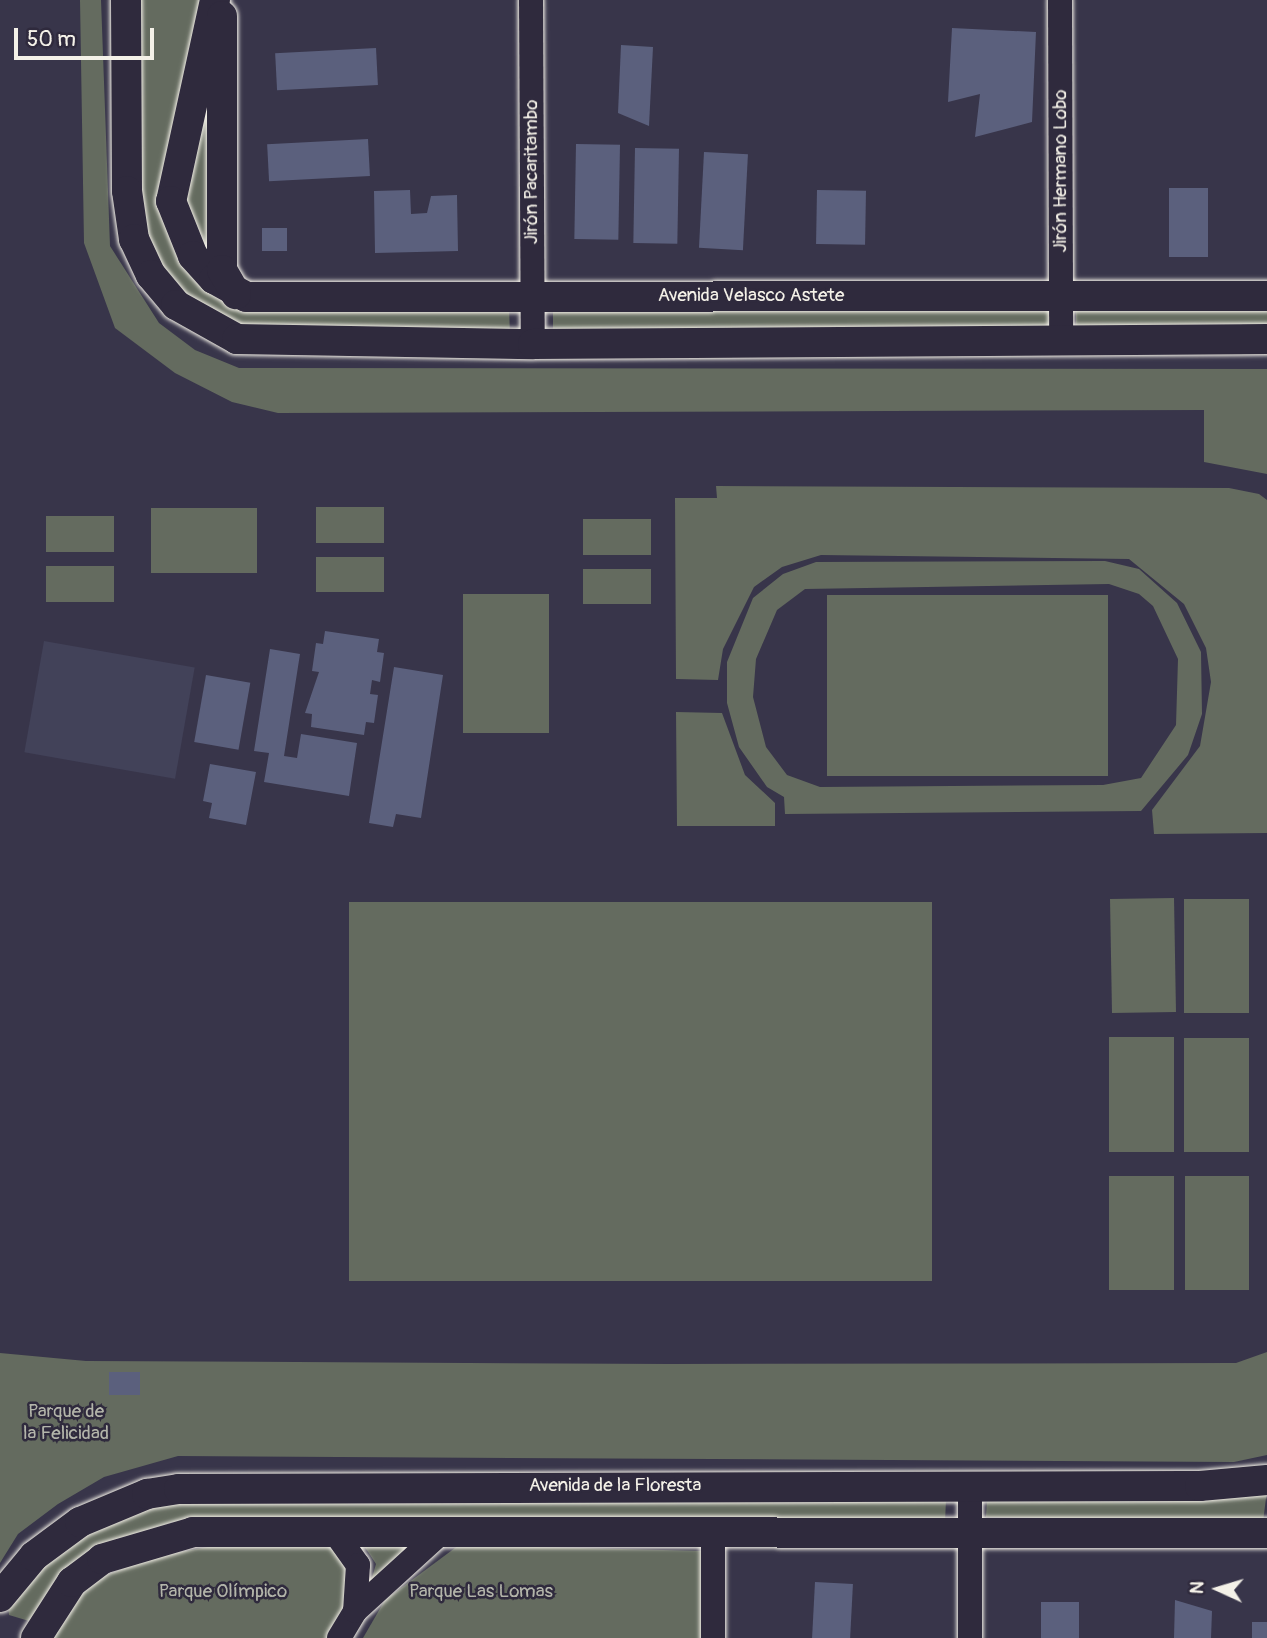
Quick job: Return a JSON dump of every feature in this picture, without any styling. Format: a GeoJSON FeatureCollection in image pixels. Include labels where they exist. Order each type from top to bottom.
{"type":"FeatureCollection","features":[{"type":"Feature","properties":{"kind":"main road"},"geometry":{"type":"LineString","coordinates":[[126,0],[127,191],[142,256],[187,315],[237,339],[281,344],[1266,339]]}},
{"type":"Feature","properties":{"kind":"main road"},"geometry":{"type":"LineString","coordinates":[[215,0],[171,201],[193,256],[236,294]]}},
{"type":"Feature","properties":{"kind":"main road"},"geometry":{"type":"LineString","coordinates":[[222,0],[222,270],[236,294]]}},
{"type":"Feature","properties":{"kind":"main road","name":"Avenida Velasco Astete"},"geometry":{"type":"LineString","coordinates":[[236,294],[1267,296]]}},
{"type":"Feature","properties":{"kind":"main road","name":"Avenida de la Floresta"},"geometry":{"type":"LineString","coordinates":[[0,1597],[34,1556],[80,1521],[148,1494],[178,1489],[1200,1486],[1267,1480]]}},
{"type":"Feature","properties":{"kind":"main road"},"geometry":{"type":"LineString","coordinates":[[36,1638],[72,1582],[102,1559],[193,1532],[712,1530],[1267,1533]]}},
{"type":"Feature","properties":{"kind":"street","name":"Jirón Pacaritambo"},"geometry":{"type":"LineString","coordinates":[[531,0],[533,344]]}},
{"type":"Feature","properties":{"kind":"street","name":"Jirón Hermano Lobo"},"geometry":{"type":"LineString","coordinates":[[1060,0],[1061,341]]}},
{"type":"Feature","properties":{"kind":"street"},"geometry":{"type":"LineString","coordinates":[[970,1485],[970,1638]]}},
{"type":"Feature","properties":{"kind":"street"},"geometry":{"type":"LineString","coordinates":[[333,1530],[358,1565],[355,1611]]}},
{"type":"Feature","properties":{"kind":"street"},"geometry":{"type":"LineString","coordinates":[[712,1530],[713,1638]]}},
{"type":"Feature","properties":{"kind":"street"},"geometry":{"type":"LineString","coordinates":[[339,1638],[355,1611],[443,1531]]}},
{"type":"Feature","properties":{"kind":"shaded area"},"geometry":{"type":"Polygon","coordinates":[[[44,641],[195,668],[175,779],[24,752],[44,641]]]}},
{"type":"Feature","properties":{"kind":"green space"},"geometry":{"type":"Polygon","coordinates":[[[80,0],[101,0],[110,246],[159,323],[195,350],[239,368],[1267,369],[1267,474],[1204,462],[1204,410],[278,413],[232,402],[175,373],[115,328],[84,243],[80,0]]]}},
{"type":"Feature","properties":{"kind":"green space"},"geometry":{"type":"Polygon","coordinates":[[[136,0],[202,0],[161,182],[206,284],[509,306],[510,336],[255,332],[194,304],[160,267],[139,216],[136,0]]]}},
{"type":"Feature","properties":{"kind":"green space"},"geometry":{"type":"Polygon","coordinates":[[[211,60],[213,266],[182,212],[211,60]]]}},
{"type":"Feature","properties":{"kind":"green space"},"geometry":{"type":"Polygon","coordinates":[[[553,306],[1049,306],[1049,335],[553,335],[553,306]]]}},
{"type":"Feature","properties":{"kind":"green space"},"geometry":{"type":"Polygon","coordinates":[[[1076,308],[1267,308],[1267,326],[1076,326],[1076,308]]]}},
{"type":"Feature","properties":{"kind":"green space"},"geometry":{"type":"Polygon","coordinates":[[[716,486],[1229,488],[1259,494],[1267,500],[1267,833],[1154,834],[1152,810],[1200,746],[1211,682],[1206,648],[1184,604],[1129,559],[821,555],[782,567],[754,587],[723,649],[718,680],[676,679],[675,498],[717,498],[716,486]]]}},
{"type":"Feature","properties":{"kind":"green space"},"geometry":{"type":"Polygon","coordinates":[[[316,507],[384,507],[384,543],[316,543],[316,507]]]}},
{"type":"Feature","properties":{"kind":"green space"},"geometry":{"type":"Polygon","coordinates":[[[151,508],[257,508],[257,573],[151,573],[151,508]]]}},
{"type":"Feature","properties":{"kind":"green space"},"geometry":{"type":"Polygon","coordinates":[[[46,516],[114,516],[114,552],[46,552],[46,516]]]}},
{"type":"Feature","properties":{"kind":"green space"},"geometry":{"type":"Polygon","coordinates":[[[583,519],[651,519],[651,555],[583,555],[583,519]]]}},
{"type":"Feature","properties":{"kind":"green space"},"geometry":{"type":"Polygon","coordinates":[[[316,557],[384,557],[384,592],[316,592],[316,557]]]}},
{"type":"Feature","properties":{"kind":"green space"},"geometry":{"type":"Polygon","coordinates":[[[1105,561],[1139,569],[1177,603],[1201,652],[1202,714],[1188,755],[1141,811],[785,814],[784,797],[767,787],[739,747],[727,703],[727,662],[753,598],[783,574],[816,562],[1105,561]],[[1109,584],[805,589],[777,610],[756,659],[753,697],[766,747],[787,775],[820,787],[1103,785],[1141,778],[1176,725],[1178,659],[1153,606],[1139,594],[1109,584]]]}},
{"type":"Feature","properties":{"kind":"green space"},"geometry":{"type":"Polygon","coordinates":[[[46,566],[114,566],[114,602],[46,602],[46,566]]]}},
{"type":"Feature","properties":{"kind":"green space"},"geometry":{"type":"Polygon","coordinates":[[[583,569],[651,569],[651,604],[583,604],[583,569]]]}},
{"type":"Feature","properties":{"kind":"green space"},"geometry":{"type":"Polygon","coordinates":[[[463,594],[549,594],[549,733],[463,733],[463,594]]]}},
{"type":"Feature","properties":{"kind":"green space"},"geometry":{"type":"Polygon","coordinates":[[[827,595],[1108,595],[1108,776],[827,776],[827,595]]]}},
{"type":"Feature","properties":{"kind":"green space"},"geometry":{"type":"Polygon","coordinates":[[[676,712],[722,713],[745,775],[775,803],[775,826],[677,826],[676,712]]]}},
{"type":"Feature","properties":{"kind":"green space"},"geometry":{"type":"Polygon","coordinates":[[[1174,898],[1176,1012],[1112,1013],[1110,899],[1174,898]]]}},
{"type":"Feature","properties":{"kind":"green space"},"geometry":{"type":"Polygon","coordinates":[[[1184,899],[1249,899],[1249,1013],[1184,1013],[1184,899]]]}},
{"type":"Feature","properties":{"kind":"green space"},"geometry":{"type":"Polygon","coordinates":[[[349,902],[932,902],[932,1281],[349,1281],[349,902]]]}},
{"type":"Feature","properties":{"kind":"green space"},"geometry":{"type":"Polygon","coordinates":[[[1109,1037],[1174,1037],[1174,1152],[1109,1152],[1109,1037]]]}},
{"type":"Feature","properties":{"kind":"green space"},"geometry":{"type":"Polygon","coordinates":[[[1184,1038],[1249,1038],[1249,1152],[1184,1152],[1184,1038]]]}},
{"type":"Feature","properties":{"kind":"green space"},"geometry":{"type":"Polygon","coordinates":[[[1109,1176],[1174,1176],[1174,1290],[1109,1290],[1109,1176]]]}},
{"type":"Feature","properties":{"kind":"green space"},"geometry":{"type":"Polygon","coordinates":[[[1185,1176],[1249,1176],[1249,1290],[1185,1290],[1185,1176]]]}},
{"type":"Feature","properties":{"kind":"green space","name":"Parque de la Felicidad"},"geometry":{"type":"Polygon","coordinates":[[[1267,1352],[1267,1455],[1234,1462],[178,1456],[104,1477],[58,1504],[18,1534],[0,1563],[0,1353],[86,1361],[669,1364],[1236,1363],[1267,1352]]]}},
{"type":"Feature","properties":{"kind":"green space"},"geometry":{"type":"Polygon","coordinates":[[[1267,1490],[1263,1522],[986,1517],[987,1500],[1267,1490]]]}},
{"type":"Feature","properties":{"kind":"green space"},"geometry":{"type":"Polygon","coordinates":[[[174,1499],[946,1499],[945,1523],[172,1522],[114,1543],[60,1583],[29,1621],[9,1615],[8,1606],[58,1552],[104,1520],[174,1499]]]}},
{"type":"Feature","properties":{"kind":"green space"},"geometry":{"type":"Polygon","coordinates":[[[359,1538],[422,1539],[368,1592],[376,1564],[359,1538]]]}},
{"type":"Feature","properties":{"kind":"green space","name":"Parque Olímpico"},"geometry":{"type":"Polygon","coordinates":[[[323,1543],[346,1558],[350,1604],[328,1638],[48,1638],[67,1606],[104,1576],[156,1556],[220,1545],[323,1543]]]}},
{"type":"Feature","properties":{"kind":"green space","name":"Parque Las Lomas"},"geometry":{"type":"Polygon","coordinates":[[[459,1545],[704,1551],[705,1638],[363,1638],[385,1600],[459,1545]]]}},
{"type":"Feature","properties":{"kind":"building"},"geometry":{"type":"Polygon","coordinates":[[[952,28],[1036,32],[1032,122],[975,137],[980,94],[948,102],[952,28]]]}},
{"type":"Feature","properties":{"kind":"building"},"geometry":{"type":"Polygon","coordinates":[[[621,45],[653,47],[649,126],[618,113],[621,45]]]}},
{"type":"Feature","properties":{"kind":"building"},"geometry":{"type":"Polygon","coordinates":[[[376,48],[378,85],[277,90],[275,53],[376,48]]]}},
{"type":"Feature","properties":{"kind":"building"},"geometry":{"type":"Polygon","coordinates":[[[368,139],[370,176],[269,181],[267,144],[368,139]]]}},
{"type":"Feature","properties":{"kind":"building"},"geometry":{"type":"Polygon","coordinates":[[[576,144],[620,145],[618,240],[574,239],[576,144]]]}},
{"type":"Feature","properties":{"kind":"building"},"geometry":{"type":"Polygon","coordinates":[[[635,148],[679,149],[677,244],[633,243],[635,148]]]}},
{"type":"Feature","properties":{"kind":"building"},"geometry":{"type":"Polygon","coordinates":[[[704,152],[748,154],[743,250],[699,248],[704,152]]]}},
{"type":"Feature","properties":{"kind":"building"},"geometry":{"type":"Polygon","coordinates":[[[1169,188],[1208,188],[1208,257],[1169,257],[1169,188]]]}},
{"type":"Feature","properties":{"kind":"building"},"geometry":{"type":"Polygon","coordinates":[[[410,190],[411,214],[427,213],[431,196],[457,195],[458,251],[375,253],[374,191],[410,190]]]}},
{"type":"Feature","properties":{"kind":"building"},"geometry":{"type":"Polygon","coordinates":[[[817,190],[866,191],[865,245],[816,244],[817,190]]]}},
{"type":"Feature","properties":{"kind":"building"},"geometry":{"type":"Polygon","coordinates":[[[262,228],[287,228],[287,251],[262,251],[262,228]]]}},
{"type":"Feature","properties":{"kind":"building"},"geometry":{"type":"Polygon","coordinates":[[[325,631],[379,639],[377,652],[384,653],[380,682],[372,680],[370,694],[378,695],[374,723],[366,722],[364,735],[311,727],[312,714],[305,713],[319,672],[312,671],[316,643],[323,644],[325,631]]]}},
{"type":"Feature","properties":{"kind":"building"},"geometry":{"type":"Polygon","coordinates":[[[270,649],[300,654],[284,756],[297,758],[301,734],[357,743],[349,796],[264,782],[269,753],[254,751],[270,649]]]}},
{"type":"Feature","properties":{"kind":"building"},"geometry":{"type":"Polygon","coordinates":[[[394,667],[443,675],[421,818],[396,814],[393,827],[369,823],[394,667]]]}},
{"type":"Feature","properties":{"kind":"building"},"geometry":{"type":"Polygon","coordinates":[[[206,675],[250,683],[239,750],[194,742],[206,675]]]}},
{"type":"Feature","properties":{"kind":"building"},"geometry":{"type":"Polygon","coordinates":[[[210,764],[256,772],[246,825],[209,818],[212,803],[203,801],[210,764]]]}},
{"type":"Feature","properties":{"kind":"building"},"geometry":{"type":"Polygon","coordinates":[[[109,1372],[140,1372],[140,1395],[109,1395],[109,1372]]]}},
{"type":"Feature","properties":{"kind":"building"},"geometry":{"type":"Polygon","coordinates":[[[815,1582],[853,1584],[850,1638],[812,1638],[815,1582]]]}},
{"type":"Feature","properties":{"kind":"building"},"geometry":{"type":"Polygon","coordinates":[[[1175,1600],[1212,1611],[1211,1638],[1174,1638],[1175,1600]]]}},
{"type":"Feature","properties":{"kind":"building"},"geometry":{"type":"Polygon","coordinates":[[[1041,1602],[1079,1602],[1079,1638],[1041,1638],[1041,1602]]]}},
{"type":"Feature","properties":{"kind":"building"},"geometry":{"type":"Polygon","coordinates":[[[1252,1622],[1267,1622],[1267,1638],[1252,1638],[1252,1622]]]}}]}
